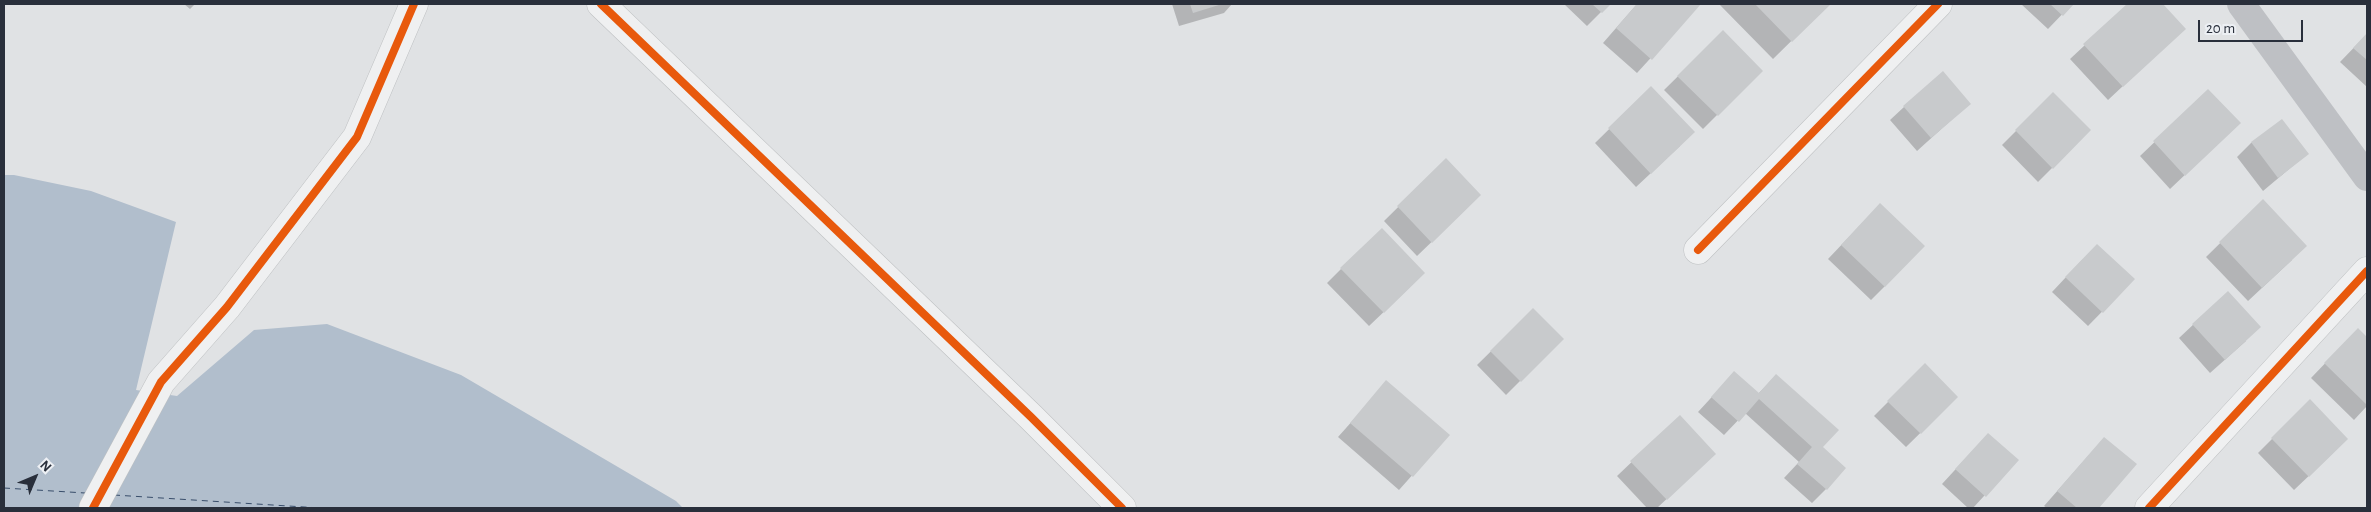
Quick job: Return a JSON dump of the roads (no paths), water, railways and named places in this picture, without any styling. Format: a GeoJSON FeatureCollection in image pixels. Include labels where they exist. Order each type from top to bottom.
{"type":"FeatureCollection","features":[{"type":"Feature","properties":{"kind":"main road"},"geometry":{"type":"LineString","coordinates":[[2241,4],[2367,177]]}},
{"type":"Feature","properties":{"kind":"street"},"geometry":{"type":"LineString","coordinates":[[92,508],[161,382],[227,307],[357,137],[414,4]]}},
{"type":"Feature","properties":{"kind":"street"},"geometry":{"type":"LineString","coordinates":[[601,4],[1032,416],[1122,508]]}},
{"type":"Feature","properties":{"kind":"street"},"geometry":{"type":"LineString","coordinates":[[1698,250],[1938,4]]}},
{"type":"Feature","properties":{"kind":"street"},"geometry":{"type":"LineString","coordinates":[[2149,508],[2367,271]]}},
{"type":"Feature","properties":{"kind":"water"},"geometry":{"type":"Polygon","coordinates":[[[4,175],[14,175],[91,191],[176,222],[136,390],[177,396],[254,330],[327,324],[461,375],[676,501],[683,508],[4,508],[4,175]]]}}]}
